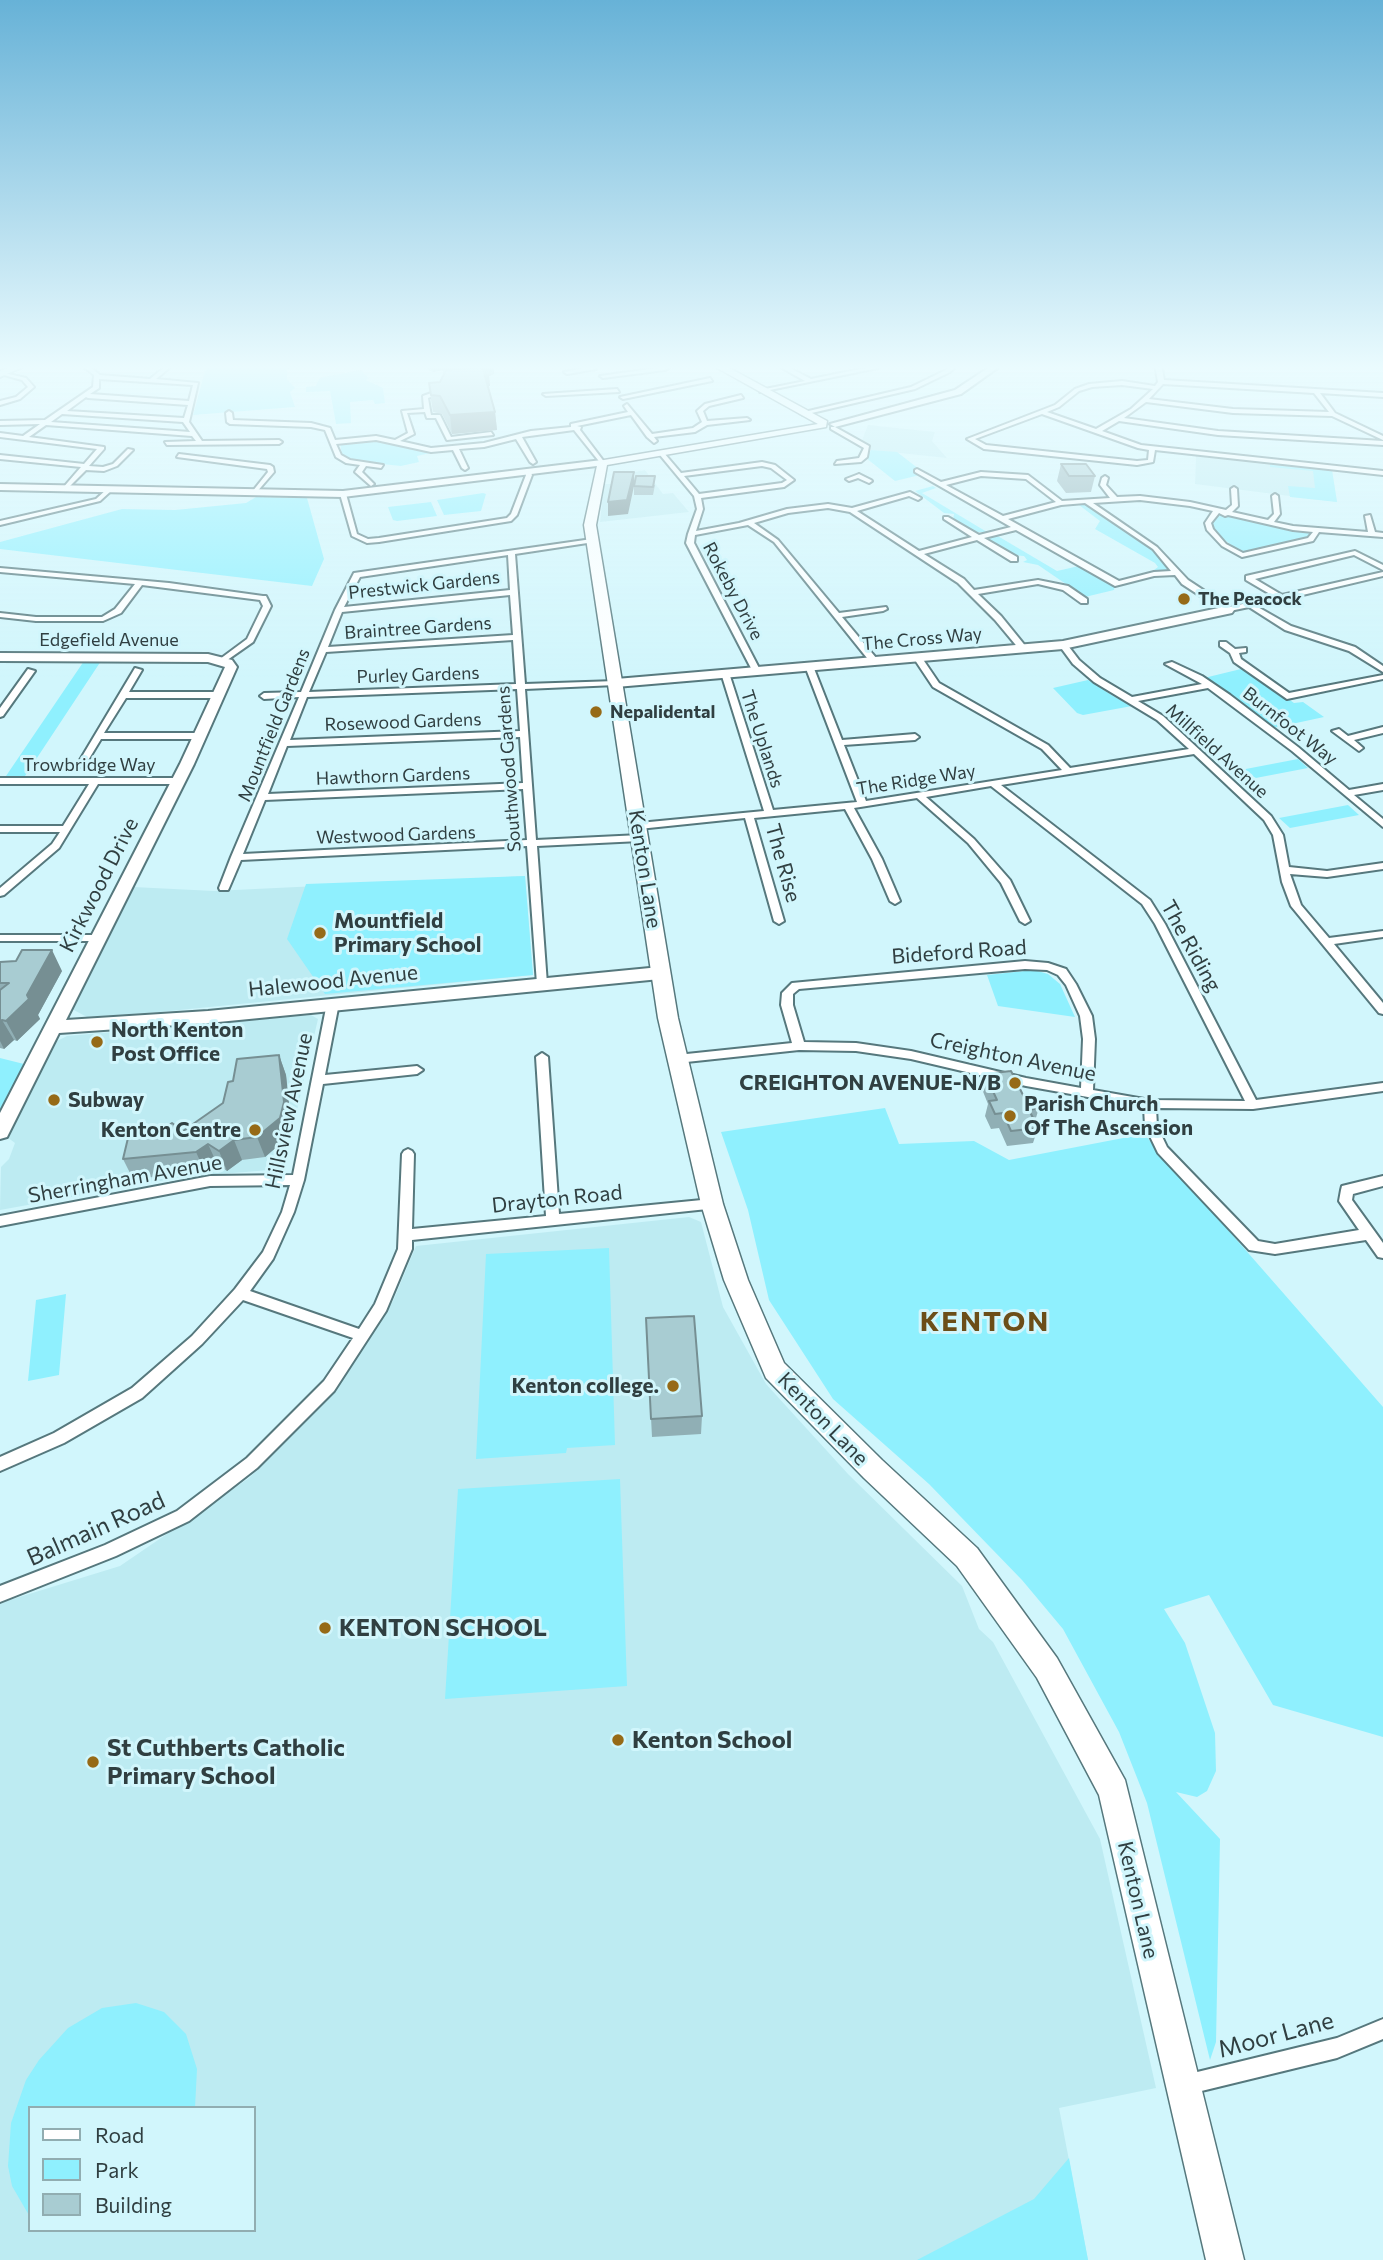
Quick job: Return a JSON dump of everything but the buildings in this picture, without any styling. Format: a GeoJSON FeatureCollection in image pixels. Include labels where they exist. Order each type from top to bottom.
{"type":"FeatureCollection","features":[{"type":"Feature","properties":{"kind":"main road","name":"Kenton Lane"},"geometry":{"type":"LineString","coordinates":[[601,469],[590,525],[660,973],[677,1059],[712,1204],[737,1280],[775,1370],[873,1469],[967,1557],[1047,1668],[1114,1791],[1224,2260]]}},
{"type":"Feature","properties":{"kind":"street"},"geometry":{"type":"LineString","coordinates":[[65,489],[83,469]]}},
{"type":"Feature","properties":{"kind":"street"},"geometry":{"type":"LineString","coordinates":[[255,492],[271,472],[269,469]]}},
{"type":"Feature","properties":{"kind":"street"},"geometry":{"type":"LineString","coordinates":[[360,469],[358,472],[371,484]]}},
{"type":"Feature","properties":{"kind":"street"},"geometry":{"type":"LineString","coordinates":[[0,487],[343,494],[386,491],[497,469]]}},
{"type":"Feature","properties":{"kind":"street"},"geometry":{"type":"LineString","coordinates":[[343,494],[354,535],[367,541],[379,540],[509,520],[514,515],[529,469]]}},
{"type":"Feature","properties":{"kind":"street"},"geometry":{"type":"LineString","coordinates":[[675,469],[697,496],[785,485],[791,480],[777,469]]}},
{"type":"Feature","properties":{"kind":"street"},"geometry":{"type":"LineString","coordinates":[[680,475],[721,469]]}},
{"type":"Feature","properties":{"kind":"street"},"geometry":{"type":"LineString","coordinates":[[849,469],[869,481]]}},
{"type":"Feature","properties":{"kind":"street"},"geometry":{"type":"LineString","coordinates":[[1347,469],[1381,473],[1383,487]]}},
{"type":"Feature","properties":{"kind":"street"},"geometry":{"type":"LineString","coordinates":[[917,471],[1118,584],[1154,574],[1178,573]]}},
{"type":"Feature","properties":{"kind":"street"},"geometry":{"type":"LineString","coordinates":[[940,484],[981,474],[1028,477],[1061,503]]}},
{"type":"Feature","properties":{"kind":"street"},"geometry":{"type":"LineString","coordinates":[[849,479],[859,477]]}},
{"type":"Feature","properties":{"kind":"street"},"geometry":{"type":"LineString","coordinates":[[1105,478],[1103,485],[1115,498]]}},
{"type":"Feature","properties":{"kind":"street"},"geometry":{"type":"LineString","coordinates":[[1234,489],[1235,506],[1221,512],[1208,523],[1210,530],[1224,545],[1242,555],[1311,540],[1316,531]]}},
{"type":"Feature","properties":{"kind":"street"},"geometry":{"type":"LineString","coordinates":[[0,523],[98,500],[108,490]]}},
{"type":"Feature","properties":{"kind":"street"},"geometry":{"type":"LineString","coordinates":[[1167,501],[1168,490]]}},
{"type":"Feature","properties":{"kind":"street"},"geometry":{"type":"LineString","coordinates":[[691,534],[750,523],[787,511],[818,507],[852,510],[910,494],[918,498]]}},
{"type":"Feature","properties":{"kind":"street","name":"Rokeby Drive"},"geometry":{"type":"LineString","coordinates":[[697,496],[700,509],[690,543],[756,670]]}},
{"type":"Feature","properties":{"kind":"street"},"geometry":{"type":"LineString","coordinates":[[1269,523],[1277,514],[1275,496]]}},
{"type":"Feature","properties":{"kind":"street"},"geometry":{"type":"LineString","coordinates":[[1003,518],[1061,503],[1115,498],[1167,501],[1316,531],[1383,535]]}},
{"type":"Feature","properties":{"kind":"street"},"geometry":{"type":"LineString","coordinates":[[1086,501],[1155,548],[1185,582],[1228,610],[1382,573]]}},
{"type":"Feature","properties":{"kind":"street"},"geometry":{"type":"LineString","coordinates":[[852,510],[922,552],[973,592],[1023,648]]}},
{"type":"Feature","properties":{"kind":"street"},"geometry":{"type":"LineString","coordinates":[[1368,516],[1372,534]]}},
{"type":"Feature","properties":{"kind":"street"},"geometry":{"type":"LineString","coordinates":[[946,518],[1014,559]]}},
{"type":"Feature","properties":{"kind":"street"},"geometry":{"type":"LineString","coordinates":[[750,523],[776,541],[873,661]]}},
{"type":"Feature","properties":{"kind":"street"},"geometry":{"type":"LineString","coordinates":[[922,552],[1018,527]]}},
{"type":"Feature","properties":{"kind":"street"},"geometry":{"type":"LineString","coordinates":[[511,552],[592,541]]}},
{"type":"Feature","properties":{"kind":"street","name":"Mountfield Gardens"},"geometry":{"type":"LineString","coordinates":[[224,888],[339,610],[357,575],[511,552]]}},
{"type":"Feature","properties":{"kind":"street","name":"Southwood Gardens"},"geometry":{"type":"LineString","coordinates":[[511,552],[542,984]]}},
{"type":"Feature","properties":{"kind":"street"},"geometry":{"type":"LineString","coordinates":[[1282,597],[1249,578],[1355,553],[1382,573]]}},
{"type":"Feature","properties":{"kind":"street"},"geometry":{"type":"LineString","coordinates":[[0,570],[140,582],[255,596],[267,601],[250,640],[221,660]]}},
{"type":"Feature","properties":{"kind":"street"},"geometry":{"type":"LineString","coordinates":[[0,615],[36,619],[103,619],[118,611],[140,582]]}},
{"type":"Feature","properties":{"kind":"street"},"geometry":{"type":"LineString","coordinates":[[973,592],[1038,582],[1065,588],[1084,601]]}},
{"type":"Feature","properties":{"kind":"street","name":"Prestwick Gardens"},"geometry":{"type":"LineString","coordinates":[[339,610],[513,592]]}},
{"type":"Feature","properties":{"kind":"street"},"geometry":{"type":"LineString","coordinates":[[1250,605],[1288,628],[1352,649],[1381,666]]}},
{"type":"Feature","properties":{"kind":"street"},"geometry":{"type":"LineString","coordinates":[[837,616],[883,609]]}},
{"type":"Feature","properties":{"kind":"street","name":"The Cross Way"},"geometry":{"type":"LineString","coordinates":[[616,682],[1063,645],[1093,641],[1228,610]]}},
{"type":"Feature","properties":{"kind":"street","name":"Braintree Gardens"},"geometry":{"type":"LineString","coordinates":[[323,650],[516,637]]}},
{"type":"Feature","properties":{"kind":"street"},"geometry":{"type":"LineString","coordinates":[[1223,644],[1238,651],[1237,660],[1292,699],[1383,677]]}},
{"type":"Feature","properties":{"kind":"street","name":"Millfield Avenue"},"geometry":{"type":"LineString","coordinates":[[1063,645],[1076,662],[1097,680],[1160,718],[1268,818],[1278,835],[1292,900],[1383,1010]]}},
{"type":"Feature","properties":{"kind":"street","name":"Edgefield Avenue"},"geometry":{"type":"LineString","coordinates":[[0,657],[221,660]]}},
{"type":"Feature","properties":{"kind":"street"},"geometry":{"type":"LineString","coordinates":[[917,657],[936,685],[1045,747],[1069,772]]}},
{"type":"Feature","properties":{"kind":"street","name":"Kirkwood Drive"},"geometry":{"type":"LineString","coordinates":[[0,1132],[200,736],[231,667],[221,660]]}},
{"type":"Feature","properties":{"kind":"street","name":"Burnfoot Way"},"geometry":{"type":"LineString","coordinates":[[1157,666],[1166,662],[1210,685],[1348,793],[1383,824]]}},
{"type":"Feature","properties":{"kind":"street"},"geometry":{"type":"LineString","coordinates":[[808,666],[863,804]]}},
{"type":"Feature","properties":{"kind":"street"},"geometry":{"type":"LineString","coordinates":[[81,765],[138,670]]}},
{"type":"Feature","properties":{"kind":"street"},"geometry":{"type":"LineString","coordinates":[[0,714],[31,671]]}},
{"type":"Feature","properties":{"kind":"street","name":"The Uplands"},"geometry":{"type":"LineString","coordinates":[[725,673],[770,814]]}},
{"type":"Feature","properties":{"kind":"street","name":"Purley Gardens"},"geometry":{"type":"LineString","coordinates":[[264,696],[616,682]]}},
{"type":"Feature","properties":{"kind":"street"},"geometry":{"type":"LineString","coordinates":[[1131,700],[1210,685]]}},
{"type":"Feature","properties":{"kind":"street"},"geometry":{"type":"LineString","coordinates":[[0,695],[14,695]]}},
{"type":"Feature","properties":{"kind":"street"},"geometry":{"type":"LineString","coordinates":[[123,695],[219,695]]}},
{"type":"Feature","properties":{"kind":"street"},"geometry":{"type":"LineString","coordinates":[[1347,739],[1383,730]]}},
{"type":"Feature","properties":{"kind":"street"},"geometry":{"type":"LineString","coordinates":[[1336,731],[1359,748]]}},
{"type":"Feature","properties":{"kind":"street","name":"Rosewood Gardens"},"geometry":{"type":"LineString","coordinates":[[285,743],[522,734]]}},
{"type":"Feature","properties":{"kind":"street"},"geometry":{"type":"LineString","coordinates":[[98,736],[200,736]]}},
{"type":"Feature","properties":{"kind":"street"},"geometry":{"type":"LineString","coordinates":[[840,743],[915,737]]}},
{"type":"Feature","properties":{"kind":"street","name":"The Ridge Way"},"geometry":{"type":"LineString","coordinates":[[640,832],[920,796],[1196,751]]}},
{"type":"Feature","properties":{"kind":"street","name":"Trowbridge Way"},"geometry":{"type":"LineString","coordinates":[[0,781],[178,781]]}},
{"type":"Feature","properties":{"kind":"street"},"geometry":{"type":"LineString","coordinates":[[0,892],[49,854],[95,781]]}},
{"type":"Feature","properties":{"kind":"street","name":"The Riding"},"geometry":{"type":"LineString","coordinates":[[993,784],[1146,902],[1160,924],[1253,1105]]}},
{"type":"Feature","properties":{"kind":"street","name":"Hawthorn Gardens"},"geometry":{"type":"LineString","coordinates":[[262,797],[526,786]]}},
{"type":"Feature","properties":{"kind":"street"},"geometry":{"type":"LineString","coordinates":[[1348,793],[1383,787]]}},
{"type":"Feature","properties":{"kind":"street"},"geometry":{"type":"LineString","coordinates":[[920,796],[971,841],[1006,881],[1025,921]]}},
{"type":"Feature","properties":{"kind":"street"},"geometry":{"type":"LineString","coordinates":[[848,806],[877,859],[895,901]]}},
{"type":"Feature","properties":{"kind":"street","name":"The Rise"},"geometry":{"type":"LineString","coordinates":[[749,817],[779,921]]}},
{"type":"Feature","properties":{"kind":"street"},"geometry":{"type":"LineString","coordinates":[[0,829],[67,829]]}},
{"type":"Feature","properties":{"kind":"street","name":"Westwood Gardens"},"geometry":{"type":"LineString","coordinates":[[236,857],[530,845],[640,832]]}},
{"type":"Feature","properties":{"kind":"street"},"geometry":{"type":"LineString","coordinates":[[1285,870],[1327,874],[1383,866]]}},
{"type":"Feature","properties":{"kind":"street"},"geometry":{"type":"LineString","coordinates":[[1325,942],[1383,934]]}},
{"type":"Feature","properties":{"kind":"street"},"geometry":{"type":"LineString","coordinates":[[0,938],[99,938]]}},
{"type":"Feature","properties":{"kind":"street","name":"Bideford Road"},"geometry":{"type":"LineString","coordinates":[[799,1046],[787,1005],[788,993],[796,986],[1025,965],[1048,967],[1062,972],[1067,978],[1086,1016],[1089,1039],[1087,1094]]}},
{"type":"Feature","properties":{"kind":"street","name":"Halewood Avenue"},"geometry":{"type":"LineString","coordinates":[[53,1027],[208,1017],[660,973]]}},
{"type":"Feature","properties":{"kind":"street","name":"Hillsview Avenue"},"geometry":{"type":"LineString","coordinates":[[0,1464],[59,1438],[137,1393],[197,1340],[240,1293],[268,1255],[288,1212],[298,1180],[320,1080],[333,1003]]}},
{"type":"Feature","properties":{"kind":"street","name":"Creighton Avenue"},"geometry":{"type":"LineString","coordinates":[[677,1059],[828,1045],[889,1051],[1087,1094],[1150,1104],[1253,1105],[1383,1087]]}},
{"type":"Feature","properties":{"kind":"street"},"geometry":{"type":"LineString","coordinates":[[542,1057],[553,1220]]}},
{"type":"Feature","properties":{"kind":"street"},"geometry":{"type":"LineString","coordinates":[[320,1080],[418,1070]]}},
{"type":"Feature","properties":{"kind":"street"},"geometry":{"type":"LineString","coordinates":[[1150,1104],[1151,1126],[1162,1150],[1254,1246],[1275,1249],[1369,1234]]}},
{"type":"Feature","properties":{"kind":"street","name":"Balmain Road"},"geometry":{"type":"LineString","coordinates":[[0,1594],[122,1546],[183,1516],[252,1463],[288,1430],[329,1386],[363,1336],[397,1272],[405,1249],[408,1154]]}},
{"type":"Feature","properties":{"kind":"street","name":"Sherringham Avenue"},"geometry":{"type":"LineString","coordinates":[[0,1221],[210,1181],[298,1180]]}},
{"type":"Feature","properties":{"kind":"street"},"geometry":{"type":"LineString","coordinates":[[1383,1181],[1347,1190],[1345,1201],[1383,1253]]}},
{"type":"Feature","properties":{"kind":"street","name":"Drayton Road"},"geometry":{"type":"LineString","coordinates":[[406,1235],[712,1204]]}},
{"type":"Feature","properties":{"kind":"street"},"geometry":{"type":"LineString","coordinates":[[240,1293],[363,1336]]}},
{"type":"Feature","properties":{"kind":"street","name":"Moor Lane"},"geometry":{"type":"LineString","coordinates":[[1182,2085],[1337,2048],[1383,2029]]}},
{"type":"Feature","properties":{"kind":"shaded area"},"geometry":{"type":"Polygon","coordinates":[[[1196,469],[1332,470],[1337,502],[1195,484],[1196,469]]]}},
{"type":"Feature","properties":{"kind":"shaded area"},"geometry":{"type":"Polygon","coordinates":[[[645,470],[663,494],[673,493],[689,512],[600,522],[604,484],[632,484],[635,472],[645,470]]]}},
{"type":"Feature","properties":{"kind":"shaded area","name":"Mountfield Primary School"},"geometry":{"type":"Polygon","coordinates":[[[525,876],[533,975],[149,1013],[87,1017],[72,1009],[133,887],[214,891],[525,876]]]}},
{"type":"Feature","properties":{"kind":"shaded area"},"geometry":{"type":"Polygon","coordinates":[[[311,1015],[318,1019],[288,1149],[281,1165],[270,1170],[182,1177],[0,1210],[1,1167],[9,1159],[15,1143],[7,1137],[57,1041],[67,1036],[311,1015]]]}},
{"type":"Feature","properties":{"kind":"shaded area","name":"Kenton School"},"geometry":{"type":"Polygon","coordinates":[[[689,1217],[701,1222],[723,1307],[766,1384],[848,1474],[962,1586],[979,1629],[993,1642],[1100,1839],[1156,2088],[1059,2108],[1088,2260],[0,2260],[0,1603],[120,1566],[249,1478],[321,1406],[393,1301],[416,1246],[689,1217]]]}},
{"type":"Feature","properties":{"kind":"green space"},"geometry":{"type":"Polygon","coordinates":[[[880,469],[918,469],[913,471],[920,475],[895,481],[880,469]]]}},
{"type":"Feature","properties":{"kind":"green space"},"geometry":{"type":"Polygon","coordinates":[[[1297,469],[1332,470],[1337,502],[1290,497],[1288,486],[1315,488],[1313,471],[1297,469]]]}},
{"type":"Feature","properties":{"kind":"green space"},"geometry":{"type":"Polygon","coordinates":[[[933,486],[936,488],[922,493],[987,532],[974,532],[953,520],[954,514],[944,513],[915,491],[933,486]]]}},
{"type":"Feature","properties":{"kind":"green space"},"geometry":{"type":"Polygon","coordinates":[[[486,494],[481,511],[444,515],[437,500],[486,494]]]}},
{"type":"Feature","properties":{"kind":"green space"},"geometry":{"type":"Polygon","coordinates":[[[256,497],[307,498],[324,559],[312,586],[0,549],[0,542],[122,509],[175,510],[246,503],[256,497]]]}},
{"type":"Feature","properties":{"kind":"green space"},"geometry":{"type":"Polygon","coordinates":[[[431,502],[437,516],[397,521],[393,520],[388,507],[431,502]]]}},
{"type":"Feature","properties":{"kind":"green space"},"geometry":{"type":"Polygon","coordinates":[[[1079,505],[1088,505],[1140,540],[1164,559],[1170,570],[1150,573],[1158,567],[1155,563],[1095,529],[1100,521],[1079,505]]]}},
{"type":"Feature","properties":{"kind":"green space"},"geometry":{"type":"Polygon","coordinates":[[[1224,515],[1310,533],[1308,540],[1250,552],[1238,550],[1214,532],[1212,524],[1217,516],[1224,515]]]}},
{"type":"Feature","properties":{"kind":"green space"},"geometry":{"type":"Polygon","coordinates":[[[996,535],[1057,571],[1083,565],[1115,585],[1114,590],[1085,597],[1038,565],[1023,562],[1027,560],[1024,556],[1011,555],[985,538],[996,535]]]}},
{"type":"Feature","properties":{"kind":"green space"},"geometry":{"type":"Polygon","coordinates":[[[84,661],[101,661],[25,776],[6,776],[84,661]]]}},
{"type":"Feature","properties":{"kind":"green space"},"geometry":{"type":"Polygon","coordinates":[[[1245,668],[1294,703],[1303,702],[1324,717],[1273,728],[1204,678],[1245,668]]]}},
{"type":"Feature","properties":{"kind":"green space"},"geometry":{"type":"Polygon","coordinates":[[[1088,680],[1132,706],[1083,715],[1077,713],[1053,688],[1088,680]]]}},
{"type":"Feature","properties":{"kind":"green space"},"geometry":{"type":"Polygon","coordinates":[[[1298,759],[1308,768],[1240,781],[1230,772],[1298,759]]]}},
{"type":"Feature","properties":{"kind":"green space"},"geometry":{"type":"Polygon","coordinates":[[[1348,805],[1359,815],[1290,828],[1279,818],[1348,805]]]}},
{"type":"Feature","properties":{"kind":"green space"},"geometry":{"type":"Polygon","coordinates":[[[525,876],[533,975],[325,994],[287,939],[306,884],[525,876]]]}},
{"type":"Feature","properties":{"kind":"green space"},"geometry":{"type":"Polygon","coordinates":[[[1034,970],[1048,974],[1060,984],[1075,1017],[998,1006],[987,975],[1034,970]]]}},
{"type":"Feature","properties":{"kind":"green space"},"geometry":{"type":"Polygon","coordinates":[[[0,1058],[24,1064],[0,1110],[0,1058]]]}},
{"type":"Feature","properties":{"kind":"green space"},"geometry":{"type":"Polygon","coordinates":[[[885,1108],[899,1144],[974,1141],[1009,1160],[1144,1134],[1383,1407],[1383,1737],[1273,1705],[1209,1595],[1164,1609],[1185,1643],[1215,1733],[1216,1771],[1207,1791],[1197,1797],[1176,1792],[1220,1839],[1216,2042],[1210,2060],[1147,1803],[1119,1732],[1063,1629],[1022,1580],[929,1484],[833,1399],[769,1300],[748,1210],[721,1132],[885,1108]]]}},
{"type":"Feature","properties":{"kind":"green space"},"geometry":{"type":"Polygon","coordinates":[[[609,1248],[615,1445],[567,1448],[566,1453],[476,1459],[486,1254],[609,1248]]]}},
{"type":"Feature","properties":{"kind":"green space"},"geometry":{"type":"Polygon","coordinates":[[[66,1294],[59,1375],[28,1381],[36,1300],[66,1294]]]}},
{"type":"Feature","properties":{"kind":"green space"},"geometry":{"type":"Polygon","coordinates":[[[620,1479],[627,1686],[445,1699],[458,1489],[620,1479]]]}},
{"type":"Feature","properties":{"kind":"green space"},"geometry":{"type":"Polygon","coordinates":[[[136,2003],[164,2012],[186,2034],[197,2069],[195,2106],[28,2106],[28,2214],[12,2186],[8,2166],[11,2123],[26,2080],[39,2060],[68,2028],[102,2008],[136,2003]]]}},
{"type":"Feature","properties":{"kind":"green space"},"geometry":{"type":"Polygon","coordinates":[[[1069,2158],[1088,2260],[917,2260],[1034,2199],[1069,2158]]]}},
{"type":"Feature","properties":{"kind":"place","name":"The Peacock"},"geometry":{"type":"Point","coordinates":[1184,599]}},
{"type":"Feature","properties":{"kind":"place","name":"Nepalidental"},"geometry":{"type":"Point","coordinates":[596,712]}},
{"type":"Feature","properties":{"kind":"place","name":"Mountfield Primary School"},"geometry":{"type":"Point","coordinates":[320,933]}},
{"type":"Feature","properties":{"kind":"place","name":"North Kenton Post Office"},"geometry":{"type":"Point","coordinates":[97,1042]}},
{"type":"Feature","properties":{"kind":"place","name":"CREIGHTON AVENUE-N/B"},"geometry":{"type":"Point","coordinates":[1015,1083]}},
{"type":"Feature","properties":{"kind":"place","name":"Subway"},"geometry":{"type":"Point","coordinates":[54,1100]}},
{"type":"Feature","properties":{"kind":"place","name":"Parish Church Of The Ascension"},"geometry":{"type":"Point","coordinates":[1010,1116]}},
{"type":"Feature","properties":{"kind":"place","name":"Kenton Centre"},"geometry":{"type":"Point","coordinates":[255,1130]}},
{"type":"Feature","properties":{"kind":"place","name":"Kenton college."},"geometry":{"type":"Point","coordinates":[673,1386]}},
{"type":"Feature","properties":{"kind":"place","name":"KENTON SCHOOL"},"geometry":{"type":"Point","coordinates":[325,1628]}},
{"type":"Feature","properties":{"kind":"place","name":"Kenton School"},"geometry":{"type":"Point","coordinates":[618,1740]}},
{"type":"Feature","properties":{"kind":"place","name":"St Cuthberts Catholic Primary School"},"geometry":{"type":"Point","coordinates":[93,1762]}},
{"type":"Feature","properties":{"kind":"district","name":"KENTON"},"geometry":{"type":"Point","coordinates":[985,1322]}}]}
